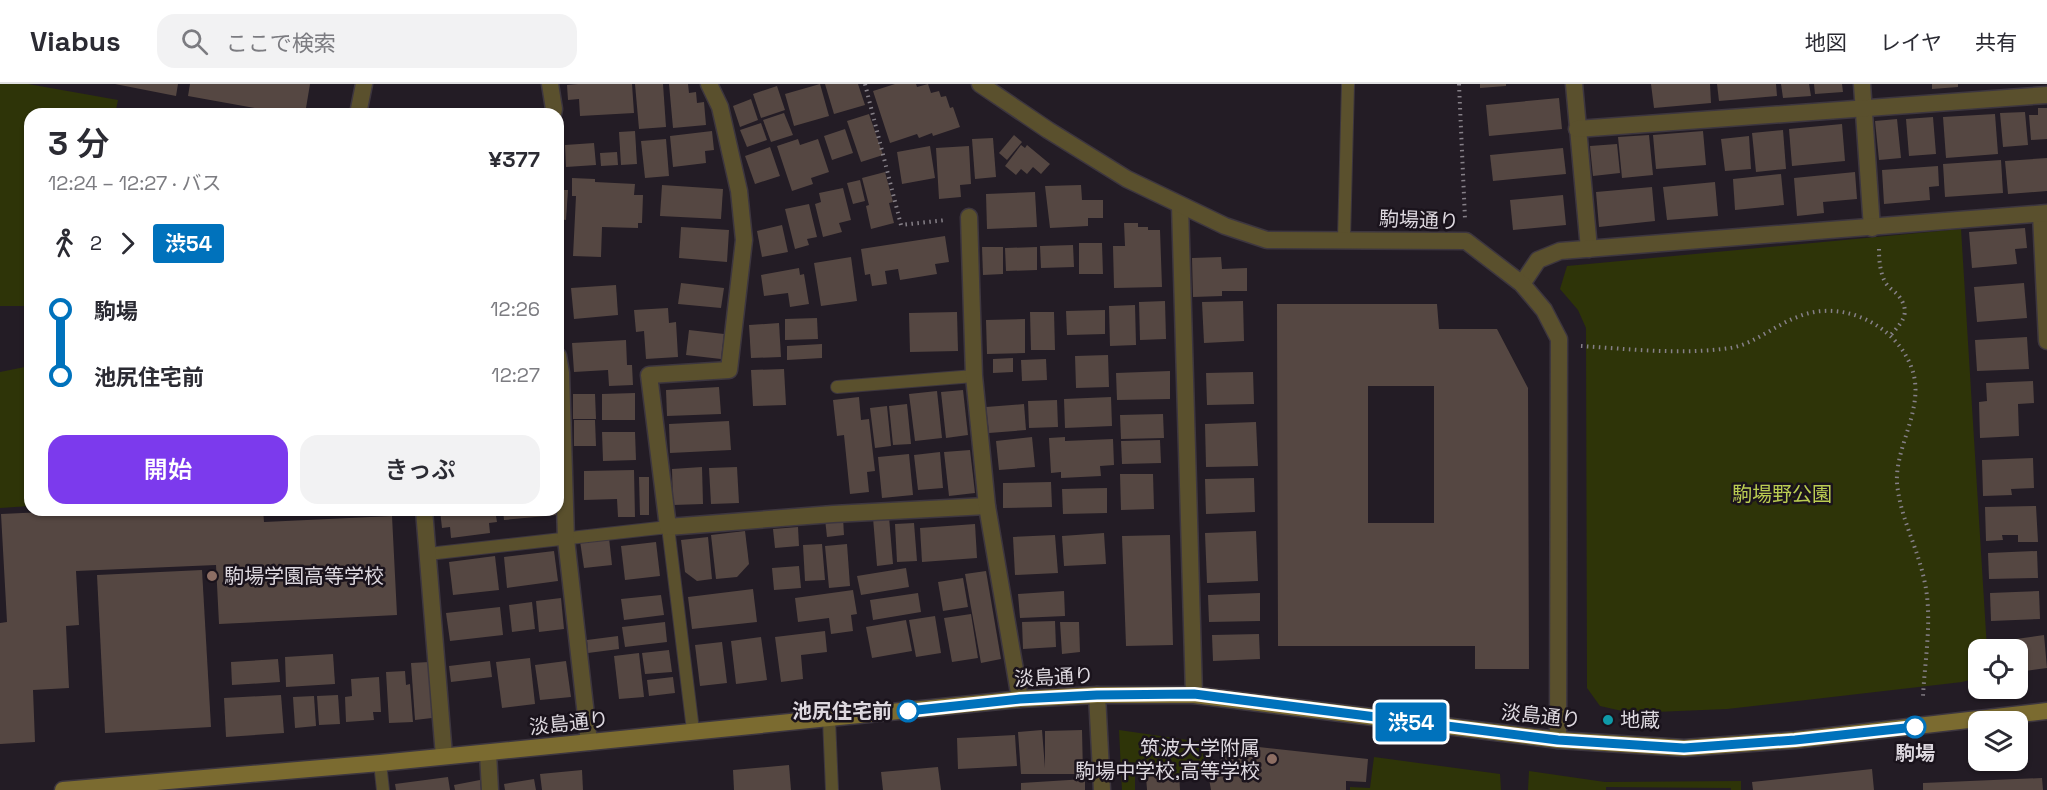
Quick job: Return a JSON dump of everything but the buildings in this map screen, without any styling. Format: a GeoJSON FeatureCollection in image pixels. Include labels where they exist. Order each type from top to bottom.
{"type":"FeatureCollection","features":[{"type":"Feature","properties":{"kind":"main road","name":"淡島通り"},"geometry":{"type":"LineString","coordinates":[[63,790],[178,785],[693,730],[829,719],[1020,699],[1097,695],[1194,694],[1558,740],[1684,748],[1795,740],[2047,711]]}},
{"type":"Feature","properties":{"kind":"street"},"geometry":{"type":"LineString","coordinates":[[359,108],[364,84]]}},
{"type":"Feature","properties":{"kind":"street"},"geometry":{"type":"LineString","coordinates":[[550,84],[555,108]]}},
{"type":"Feature","properties":{"kind":"street"},"geometry":{"type":"LineString","coordinates":[[709,84],[720,107],[739,190],[744,240],[729,370],[649,375],[668,527],[833,514],[987,506]]}},
{"type":"Feature","properties":{"kind":"street","name":"駒場通り"},"geometry":{"type":"LineString","coordinates":[[980,84],[1127,179],[1225,226],[1267,240],[1466,241],[1522,284],[1544,310],[1559,339],[1558,740]]}},
{"type":"Feature","properties":{"kind":"street"},"geometry":{"type":"LineString","coordinates":[[1574,84],[1589,249]]}},
{"type":"Feature","properties":{"kind":"street"},"geometry":{"type":"LineString","coordinates":[[1862,84],[1875,228]]}},
{"type":"Feature","properties":{"kind":"street"},"geometry":{"type":"LineString","coordinates":[[1577,129],[2047,95]]}},
{"type":"Feature","properties":{"kind":"street"},"geometry":{"type":"LineString","coordinates":[[1180,205],[1194,694]]}},
{"type":"Feature","properties":{"kind":"street"},"geometry":{"type":"LineString","coordinates":[[1522,284],[1538,260],[1560,251],[2044,213],[2047,341]]}},
{"type":"Feature","properties":{"kind":"street"},"geometry":{"type":"LineString","coordinates":[[969,218],[974,376],[987,506],[1020,699]]}},
{"type":"Feature","properties":{"kind":"street"},"geometry":{"type":"LineString","coordinates":[[564,488],[567,539],[589,742]]}},
{"type":"Feature","properties":{"kind":"street"},"geometry":{"type":"LineString","coordinates":[[425,516],[444,756]]}},
{"type":"Feature","properties":{"kind":"street"},"geometry":{"type":"LineString","coordinates":[[1097,695],[1102,790]]}},
{"type":"Feature","properties":{"kind":"street"},"geometry":{"type":"LineString","coordinates":[[488,753],[490,790]]}},
{"type":"Feature","properties":{"kind":"lane"},"geometry":{"type":"LineString","coordinates":[[1344,239],[1348,84]]}},
{"type":"Feature","properties":{"kind":"lane"},"geometry":{"type":"LineString","coordinates":[[837,387],[974,376]]}},
{"type":"Feature","properties":{"kind":"lane"},"geometry":{"type":"LineString","coordinates":[[428,554],[668,527],[693,730]]}},
{"type":"Feature","properties":{"kind":"lane"},"geometry":{"type":"LineString","coordinates":[[829,719],[832,790]]}},
{"type":"Feature","properties":{"kind":"lane"},"geometry":{"type":"LineString","coordinates":[[380,763],[383,790]]}},
{"type":"Feature","properties":{"kind":"path"},"geometry":{"type":"LineString","coordinates":[[865,84],[901,225],[969,218]]}},
{"type":"Feature","properties":{"kind":"path"},"geometry":{"type":"LineString","coordinates":[[1459,84],[1466,241]]}},
{"type":"Feature","properties":{"kind":"path"},"geometry":{"type":"LineString","coordinates":[[1875,228],[1881,274],[1886,285],[1903,303],[1905,314],[1901,324],[1890,336]]}},
{"type":"Feature","properties":{"kind":"path"},"geometry":{"type":"LineString","coordinates":[[1559,345],[1691,350],[1732,347],[1754,340],[1802,315],[1828,311],[1849,314],[1873,322],[1890,336],[1907,357],[1914,378],[1913,402],[1899,460],[1897,480],[1899,503],[1919,556],[1928,603],[1923,696]]}},
{"type":"Feature","properties":{"kind":"green space"},"geometry":{"type":"Polygon","coordinates":[[[0,84],[28,84],[118,100],[116,108],[24,108],[24,306],[0,306],[0,84]]]}},
{"type":"Feature","properties":{"kind":"green space","name":"駒場野公園"},"geometry":{"type":"Polygon","coordinates":[[[1961,229],[1986,639],[1968,639],[1968,680],[1727,709],[1631,713],[1600,706],[1587,688],[1586,328],[1578,310],[1560,289],[1567,266],[1961,229]]]}},
{"type":"Feature","properties":{"kind":"green space"},"geometry":{"type":"Polygon","coordinates":[[[24,367],[24,506],[0,508],[0,372],[24,367]]]}},
{"type":"Feature","properties":{"kind":"green space"},"geometry":{"type":"Polygon","coordinates":[[[1119,730],[1215,744],[1202,774],[1135,775],[1135,790],[1122,790],[1119,730]]]}},
{"type":"Feature","properties":{"kind":"green space"},"geometry":{"type":"Polygon","coordinates":[[[1374,757],[1500,774],[1501,790],[1350,790],[1350,787],[1370,788],[1374,757]]]}},
{"type":"Feature","properties":{"kind":"green space"},"geometry":{"type":"Polygon","coordinates":[[[1529,771],[1605,782],[1741,781],[1741,790],[1606,787],[1606,790],[1528,790],[1529,771]]]}},
{"type":"Feature","properties":{"kind":"bus line","name":"渋54"},"geometry":{"type":"LineString","coordinates":[[908,711],[1020,699],[1194,694],[1558,740],[1684,748],[1795,740],[1915,727]]}},
{"type":"Feature","properties":{"kind":"place","name":"駒場学園高等学校"},"geometry":{"type":"Point","coordinates":[212,576]}},
{"type":"Feature","properties":{"kind":"place","name":"池尻住宅前"},"geometry":{"type":"Point","coordinates":[908,711]}},
{"type":"Feature","properties":{"kind":"place","name":"地蔵"},"geometry":{"type":"Point","coordinates":[1608,720]}},
{"type":"Feature","properties":{"kind":"place","name":"駒場"},"geometry":{"type":"Point","coordinates":[1915,727]}},
{"type":"Feature","properties":{"kind":"place","name":"筑波大学附属 駒場中学校,高等学校"},"geometry":{"type":"Point","coordinates":[1272,759]}}]}
